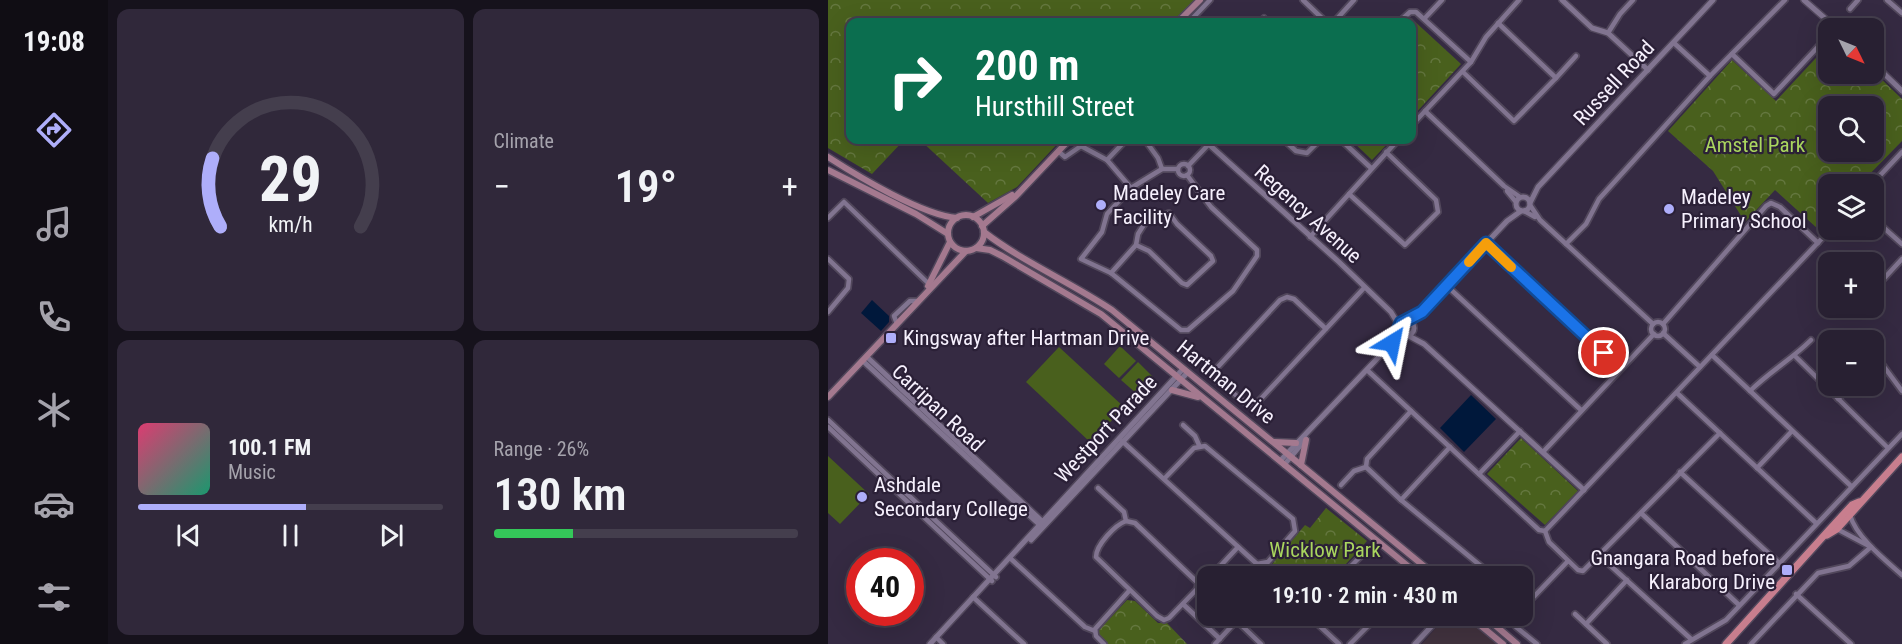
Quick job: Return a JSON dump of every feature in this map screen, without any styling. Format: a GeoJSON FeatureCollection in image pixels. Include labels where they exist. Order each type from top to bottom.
{"type":"FeatureCollection","features":[{"type":"Feature","properties":{"kind":"main road"},"geometry":{"type":"LineString","coordinates":[[1182,18],[1200,0]]}},
{"type":"Feature","properties":{"kind":"main road"},"geometry":{"type":"LineString","coordinates":[[829,397],[966,251],[976,248],[982,240],[983,229],[1065,144]]}},
{"type":"Feature","properties":{"kind":"main road"},"geometry":{"type":"LineString","coordinates":[[828,157],[856,175],[933,213],[957,218],[973,217],[1025,186]]}},
{"type":"Feature","properties":{"kind":"main road"},"geometry":{"type":"LineString","coordinates":[[828,170],[916,214],[949,238],[958,249],[966,251]]}},
{"type":"Feature","properties":{"kind":"main road"},"geometry":{"type":"LineString","coordinates":[[973,217],[983,229]]}},
{"type":"Feature","properties":{"kind":"main road"},"geometry":{"type":"LineString","coordinates":[[917,301],[929,284],[949,238],[950,225],[957,218]]}},
{"type":"Feature","properties":{"kind":"main road","name":"Hartman Drive"},"geometry":{"type":"LineString","coordinates":[[983,229],[1006,249],[1062,278],[1112,310],[1424,566]]}},
{"type":"Feature","properties":{"kind":"main road","name":"Hartman Drive"},"geometry":{"type":"LineString","coordinates":[[976,248],[990,250],[1002,256],[1101,314],[1408,566]]}},
{"type":"Feature","properties":{"kind":"main road"},"geometry":{"type":"LineString","coordinates":[[1172,390],[1201,398]]}},
{"type":"Feature","properties":{"kind":"main road"},"geometry":{"type":"LineString","coordinates":[[1301,465],[1306,440]]}},
{"type":"Feature","properties":{"kind":"main road"},"geometry":{"type":"LineString","coordinates":[[1273,442],[1296,443]]}},
{"type":"Feature","properties":{"kind":"main road"},"geometry":{"type":"LineString","coordinates":[[1827,535],[1837,529],[1902,457]]}},
{"type":"Feature","properties":{"kind":"main road"},"geometry":{"type":"LineString","coordinates":[[1726,644],[1852,505],[1859,502]]}},
{"type":"Feature","properties":{"kind":"main road"},"geometry":{"type":"LineString","coordinates":[[1481,626],[1503,644]]}},
{"type":"Feature","properties":{"kind":"main road"},"geometry":{"type":"LineString","coordinates":[[1496,626],[1517,644]]}},
{"type":"Feature","properties":{"kind":"street"},"geometry":{"type":"LineString","coordinates":[[1194,18],[1210,0]]}},
{"type":"Feature","properties":{"kind":"street"},"geometry":{"type":"LineString","coordinates":[[1303,0],[1322,18]]}},
{"type":"Feature","properties":{"kind":"street"},"geometry":{"type":"LineString","coordinates":[[1338,18],[1354,0]]}},
{"type":"Feature","properties":{"kind":"street"},"geometry":{"type":"LineString","coordinates":[[1425,18],[1442,0]]}},
{"type":"Feature","properties":{"kind":"street"},"geometry":{"type":"LineString","coordinates":[[1416,121],[1463,72],[1498,23],[1519,0]]}},
{"type":"Feature","properties":{"kind":"street"},"geometry":{"type":"LineString","coordinates":[[1562,0],[1592,28],[1608,33],[1648,70]]}},
{"type":"Feature","properties":{"kind":"street"},"geometry":{"type":"LineString","coordinates":[[1608,33],[1620,14],[1633,0]]}},
{"type":"Feature","properties":{"kind":"street","name":"Russell Road"},"geometry":{"type":"LineString","coordinates":[[1518,200],[1538,187],[1713,0]]}},
{"type":"Feature","properties":{"kind":"street"},"geometry":{"type":"LineString","coordinates":[[1566,243],[1586,224],[1599,199],[1710,76],[1785,0]]}},
{"type":"Feature","properties":{"kind":"street"},"geometry":{"type":"LineString","coordinates":[[1804,0],[1825,18]]}},
{"type":"Feature","properties":{"kind":"street"},"geometry":{"type":"LineString","coordinates":[[1850,9],[1858,0]]}},
{"type":"Feature","properties":{"kind":"street"},"geometry":{"type":"LineString","coordinates":[[1887,0],[1902,13]]}},
{"type":"Feature","properties":{"kind":"street"},"geometry":{"type":"LineString","coordinates":[[1403,18],[1410,12],[1416,12],[1471,62]]}},
{"type":"Feature","properties":{"kind":"street"},"geometry":{"type":"LineString","coordinates":[[1498,23],[1556,78]]}},
{"type":"Feature","properties":{"kind":"street"},"geometry":{"type":"LineString","coordinates":[[1674,43],[1710,76]]}},
{"type":"Feature","properties":{"kind":"street"},"geometry":{"type":"LineString","coordinates":[[1732,54],[1774,94],[1818,47]]}},
{"type":"Feature","properties":{"kind":"street"},"geometry":{"type":"LineString","coordinates":[[1463,72],[1514,121],[1576,56]]}},
{"type":"Feature","properties":{"kind":"street"},"geometry":{"type":"LineString","coordinates":[[1884,74],[1902,91]]}},
{"type":"Feature","properties":{"kind":"street"},"geometry":{"type":"LineString","coordinates":[[1425,111],[1518,200],[1523,211],[1540,220],[1653,324],[1654,334]]}},
{"type":"Feature","properties":{"kind":"street"},"geometry":{"type":"LineString","coordinates":[[1107,160],[1122,144]]}},
{"type":"Feature","properties":{"kind":"street"},"geometry":{"type":"LineString","coordinates":[[1148,144],[1158,158],[1161,169]]}},
{"type":"Feature","properties":{"kind":"street"},"geometry":{"type":"LineString","coordinates":[[1188,166],[1209,144]]}},
{"type":"Feature","properties":{"kind":"street","name":"Regency Avenue"},"geometry":{"type":"LineString","coordinates":[[1209,144],[1390,312],[1414,327]]}},
{"type":"Feature","properties":{"kind":"street"},"geometry":{"type":"LineString","coordinates":[[1288,144],[1296,151],[1307,153],[1316,144]]}},
{"type":"Feature","properties":{"kind":"street"},"geometry":{"type":"LineString","coordinates":[[1345,144],[1371,168]]}},
{"type":"Feature","properties":{"kind":"street"},"geometry":{"type":"LineString","coordinates":[[1310,237],[1394,144]]}},
{"type":"Feature","properties":{"kind":"street"},"geometry":{"type":"LineString","coordinates":[[1058,151],[1065,157],[1081,146],[1107,160],[1131,188]]}},
{"type":"Feature","properties":{"kind":"street"},"geometry":{"type":"LineString","coordinates":[[1349,194],[1405,245],[1438,212],[1436,200],[1386,152]]}},
{"type":"Feature","properties":{"kind":"street"},"geometry":{"type":"LineString","coordinates":[[1881,174],[1902,152]]}},
{"type":"Feature","properties":{"kind":"street"},"geometry":{"type":"LineString","coordinates":[[1178,169],[1182,164],[1188,166]]}},
{"type":"Feature","properties":{"kind":"street"},"geometry":{"type":"LineString","coordinates":[[1187,175],[1190,170],[1188,166]]}},
{"type":"Feature","properties":{"kind":"street"},"geometry":{"type":"LineString","coordinates":[[1178,169],[1161,169],[1131,188],[1107,214],[1102,232],[1081,259],[1112,273],[1181,330],[1188,330],[1240,283],[1246,270],[1257,256],[1257,250],[1211,207],[1187,175]]}},
{"type":"Feature","properties":{"kind":"street"},"geometry":{"type":"LineString","coordinates":[[1178,169],[1180,175],[1187,175]]}},
{"type":"Feature","properties":{"kind":"street","name":"Russell Road"},"geometry":{"type":"LineString","coordinates":[[1523,211],[1530,204],[1538,187]]}},
{"type":"Feature","properties":{"kind":"street"},"geometry":{"type":"LineString","coordinates":[[1518,200],[1530,204],[1540,220]]}},
{"type":"Feature","properties":{"kind":"street"},"geometry":{"type":"LineString","coordinates":[[1507,221],[1518,200]]}},
{"type":"Feature","properties":{"kind":"street"},"geometry":{"type":"LineString","coordinates":[[828,218],[844,202],[929,284]]}},
{"type":"Feature","properties":{"kind":"street"},"geometry":{"type":"LineString","coordinates":[[1700,367],[1663,333],[1663,324],[1766,206],[1771,203],[1780,207],[1818,243]]}},
{"type":"Feature","properties":{"kind":"street"},"geometry":{"type":"LineString","coordinates":[[1392,343],[1412,333],[1422,312],[1507,221],[1523,211]]}},
{"type":"Feature","properties":{"kind":"street"},"geometry":{"type":"LineString","coordinates":[[1112,273],[1136,245],[1138,234],[1145,223],[1169,213],[1177,224],[1212,255],[1213,261],[1191,283],[1182,283],[1149,251],[1136,245]]}},
{"type":"Feature","properties":{"kind":"street"},"geometry":{"type":"LineString","coordinates":[[1884,228],[1902,244]]}},
{"type":"Feature","properties":{"kind":"street"},"geometry":{"type":"LineString","coordinates":[[1544,531],[1821,240]]}},
{"type":"Feature","properties":{"kind":"street"},"geometry":{"type":"LineString","coordinates":[[1486,243],[1620,368]]}},
{"type":"Feature","properties":{"kind":"street"},"geometry":{"type":"LineString","coordinates":[[828,259],[849,279],[848,288],[828,312]]}},
{"type":"Feature","properties":{"kind":"street"},"geometry":{"type":"LineString","coordinates":[[1884,278],[1902,259]]}},
{"type":"Feature","properties":{"kind":"street"},"geometry":{"type":"LineString","coordinates":[[1447,286],[1581,410]]}},
{"type":"Feature","properties":{"kind":"street"},"geometry":{"type":"LineString","coordinates":[[1326,329],[1294,298],[1280,300],[1215,370],[1216,380],[1250,406],[1256,404],[1326,329],[1364,288]]}},
{"type":"Feature","properties":{"kind":"street","name":"Regency Avenue"},"geometry":{"type":"LineString","coordinates":[[1390,312],[1406,335]]}},
{"type":"Feature","properties":{"kind":"street"},"geometry":{"type":"LineString","coordinates":[[1289,455],[1296,443],[1392,343],[1406,321],[1422,312]]}},
{"type":"Feature","properties":{"kind":"street"},"geometry":{"type":"LineString","coordinates":[[1653,324],[1657,322],[1663,324]]}},
{"type":"Feature","properties":{"kind":"street"},"geometry":{"type":"LineString","coordinates":[[1414,327],[1424,344]]}},
{"type":"Feature","properties":{"kind":"street"},"geometry":{"type":"LineString","coordinates":[[1543,452],[1654,334],[1663,333]]}},
{"type":"Feature","properties":{"kind":"street"},"geometry":{"type":"LineString","coordinates":[[1406,335],[1424,344],[1584,490]]}},
{"type":"Feature","properties":{"kind":"street"},"geometry":{"type":"LineString","coordinates":[[1750,391],[1767,373],[1795,356],[1811,340]]}},
{"type":"Feature","properties":{"kind":"street"},"geometry":{"type":"LineString","coordinates":[[1712,355],[1851,486]]}},
{"type":"Feature","properties":{"kind":"street"},"geometry":{"type":"LineString","coordinates":[[1795,356],[1888,448]]}},
{"type":"Feature","properties":{"kind":"street","name":"Carripan Road"},"geometry":{"type":"LineString","coordinates":[[865,359],[1042,525]]}},
{"type":"Feature","properties":{"kind":"street"},"geometry":{"type":"LineString","coordinates":[[1884,367],[1902,391]]}},
{"type":"Feature","properties":{"kind":"street"},"geometry":{"type":"LineString","coordinates":[[1367,370],[1544,531],[1549,542],[1568,561],[1578,570],[1583,571],[1720,433]]}},
{"type":"Feature","properties":{"kind":"street","name":"Westport Parade"},"geometry":{"type":"LineString","coordinates":[[934,641],[1186,371]]}},
{"type":"Feature","properties":{"kind":"street","name":"Westport Parade"},"geometry":{"type":"LineString","coordinates":[[1122,440],[1172,390],[1179,378]]}},
{"type":"Feature","properties":{"kind":"street"},"geometry":{"type":"LineString","coordinates":[[1677,393],[1816,523]]}},
{"type":"Feature","properties":{"kind":"street"},"geometry":{"type":"LineString","coordinates":[[1838,399],[1841,396]]}},
{"type":"Feature","properties":{"kind":"street"},"geometry":{"type":"LineString","coordinates":[[1366,467],[1367,459],[1411,411]]}},
{"type":"Feature","properties":{"kind":"street"},"geometry":{"type":"LineString","coordinates":[[828,420],[993,578]]}},
{"type":"Feature","properties":{"kind":"street"},"geometry":{"type":"LineString","coordinates":[[1183,425],[1195,436],[1199,445]]}},
{"type":"Feature","properties":{"kind":"street"},"geometry":{"type":"LineString","coordinates":[[828,427],[993,578]]}},
{"type":"Feature","properties":{"kind":"street"},"geometry":{"type":"LineString","coordinates":[[1757,468],[1792,430]]}},
{"type":"Feature","properties":{"kind":"street"},"geometry":{"type":"LineString","coordinates":[[1479,474],[1520,431]]}},
{"type":"Feature","properties":{"kind":"street"},"geometry":{"type":"LineString","coordinates":[[1282,463],[1306,440],[1309,432]]}},
{"type":"Feature","properties":{"kind":"street"},"geometry":{"type":"LineString","coordinates":[[1685,644],[1718,626],[1902,434]]}},
{"type":"Feature","properties":{"kind":"street"},"geometry":{"type":"LineString","coordinates":[[1122,440],[1254,562],[1264,564],[1294,531],[1295,521],[1216,453],[1208,447],[1199,445]]}},
{"type":"Feature","properties":{"kind":"street"},"geometry":{"type":"LineString","coordinates":[[1164,479],[1199,445]]}},
{"type":"Feature","properties":{"kind":"street"},"geometry":{"type":"LineString","coordinates":[[1401,500],[1450,447]]}},
{"type":"Feature","properties":{"kind":"street"},"geometry":{"type":"LineString","coordinates":[[1341,485],[1354,471],[1366,467]]}},
{"type":"Feature","properties":{"kind":"street"},"geometry":{"type":"LineString","coordinates":[[1366,467],[1401,500],[1481,566]]}},
{"type":"Feature","properties":{"kind":"street"},"geometry":{"type":"LineString","coordinates":[[1680,472],[1779,563]]}},
{"type":"Feature","properties":{"kind":"street"},"geometry":{"type":"LineString","coordinates":[[1098,488],[1124,512],[1126,521]]}},
{"type":"Feature","properties":{"kind":"street"},"geometry":{"type":"LineString","coordinates":[[1641,513],[1739,605]]}},
{"type":"Feature","properties":{"kind":"street"},"geometry":{"type":"LineString","coordinates":[[1850,515],[1854,527],[1871,547],[1902,575]]}},
{"type":"Feature","properties":{"kind":"street"},"geometry":{"type":"LineString","coordinates":[[1197,582],[1135,524],[1126,521],[1120,523],[1097,548],[1096,554],[1100,563],[1164,620],[1172,617],[1197,589]]}},
{"type":"Feature","properties":{"kind":"street"},"geometry":{"type":"LineString","coordinates":[[1837,529],[1871,547]]}},
{"type":"Feature","properties":{"kind":"street"},"geometry":{"type":"LineString","coordinates":[[1220,566],[1238,547]]}},
{"type":"Feature","properties":{"kind":"street"},"geometry":{"type":"LineString","coordinates":[[1751,644],[1818,573],[1849,566],[1871,547]]}},
{"type":"Feature","properties":{"kind":"street"},"geometry":{"type":"LineString","coordinates":[[1351,566],[1364,553]]}},
{"type":"Feature","properties":{"kind":"street"},"geometry":{"type":"LineString","coordinates":[[1600,556],[1691,639]]}},
{"type":"Feature","properties":{"kind":"street"},"geometry":{"type":"LineString","coordinates":[[1011,559],[1085,627],[1095,631],[1104,644]]}},
{"type":"Feature","properties":{"kind":"street"},"geometry":{"type":"LineString","coordinates":[[1533,596],[1568,561]]}},
{"type":"Feature","properties":{"kind":"street"},"geometry":{"type":"LineString","coordinates":[[1586,624],[1627,580]]}},
{"type":"Feature","properties":{"kind":"street"},"geometry":{"type":"LineString","coordinates":[[1095,631],[1129,591]]}},
{"type":"Feature","properties":{"kind":"street"},"geometry":{"type":"LineString","coordinates":[[1796,594],[1851,644]]}},
{"type":"Feature","properties":{"kind":"street"},"geometry":{"type":"LineString","coordinates":[[974,598],[1024,644]]}},
{"type":"Feature","properties":{"kind":"street"},"geometry":{"type":"LineString","coordinates":[[1183,604],[1220,639]]}},
{"type":"Feature","properties":{"kind":"street"},"geometry":{"type":"LineString","coordinates":[[1575,614],[1607,644]]}},
{"type":"Feature","properties":{"kind":"street"},"geometry":{"type":"LineString","coordinates":[[1215,644],[1232,626]]}},
{"type":"Feature","properties":{"kind":"street"},"geometry":{"type":"LineString","coordinates":[[1242,626],[1261,644]]}},
{"type":"Feature","properties":{"kind":"street"},"geometry":{"type":"LineString","coordinates":[[1320,626],[1339,644]]}},
{"type":"Feature","properties":{"kind":"street"},"geometry":{"type":"LineString","coordinates":[[1350,644],[1368,626]]}},
{"type":"Feature","properties":{"kind":"street"},"geometry":{"type":"LineString","coordinates":[[1426,631],[1429,626]]}},
{"type":"Feature","properties":{"kind":"street"},"geometry":{"type":"LineString","coordinates":[[1415,644],[1431,626]]}},
{"type":"Feature","properties":{"kind":"street"},"geometry":{"type":"LineString","coordinates":[[1516,626],[1537,644]]}},
{"type":"Feature","properties":{"kind":"street"},"geometry":{"type":"LineString","coordinates":[[934,641],[943,644]]}},
{"type":"Feature","properties":{"kind":"shaded area"},"geometry":{"type":"Polygon","coordinates":[[[1438,626],[1475,626],[1497,644],[1422,644],[1438,626]]]}},
{"type":"Feature","properties":{"kind":"green space"},"geometry":{"type":"Polygon","coordinates":[[[828,0],[1195,0],[1177,18],[846,18],[846,144],[900,144],[872,174],[828,148],[828,0]]]}},
{"type":"Feature","properties":{"kind":"green space"},"geometry":{"type":"Polygon","coordinates":[[[1416,23],[1461,64],[1416,113],[1416,23]]]}},
{"type":"Feature","properties":{"kind":"green space","name":"Amstel Park"},"geometry":{"type":"Polygon","coordinates":[[[1818,56],[1818,84],[1884,84],[1884,82],[1902,99],[1902,141],[1884,159],[1884,96],[1818,96],[1818,162],[1881,162],[1870,174],[1818,174],[1818,229],[1775,190],[1745,222],[1713,171],[1668,131],[1732,60],[1776,101],[1818,56]]]}},
{"type":"Feature","properties":{"kind":"green space"},"geometry":{"type":"Polygon","coordinates":[[[924,144],[1057,144],[1017,187],[988,203],[924,144]]]}},
{"type":"Feature","properties":{"kind":"green space"},"geometry":{"type":"Polygon","coordinates":[[[1355,144],[1387,144],[1372,160],[1355,144]]]}},
{"type":"Feature","properties":{"kind":"green space"},"geometry":{"type":"Polygon","coordinates":[[[1120,346],[1136,361],[1119,378],[1104,364],[1120,346]]]}},
{"type":"Feature","properties":{"kind":"green space"},"geometry":{"type":"Polygon","coordinates":[[[1059,347],[1124,407],[1091,443],[1026,382],[1059,347]]]}},
{"type":"Feature","properties":{"kind":"green space"},"geometry":{"type":"Polygon","coordinates":[[[1138,362],[1153,377],[1137,394],[1121,380],[1138,362]]]}},
{"type":"Feature","properties":{"kind":"green space"},"geometry":{"type":"Polygon","coordinates":[[[1521,438],[1578,491],[1545,525],[1487,474],[1521,438]]]}},
{"type":"Feature","properties":{"kind":"green space"},"geometry":{"type":"Polygon","coordinates":[[[828,456],[869,494],[840,524],[828,513],[828,456]]]}},
{"type":"Feature","properties":{"kind":"green space","name":"Wicklow Park"},"geometry":{"type":"Polygon","coordinates":[[[1326,508],[1367,541],[1344,566],[1270,566],[1305,525],[1310,528],[1326,508]]]}},
{"type":"Feature","properties":{"kind":"green space"},"geometry":{"type":"Polygon","coordinates":[[[1127,600],[1135,601],[1158,623],[1167,623],[1187,644],[1108,644],[1099,635],[1099,630],[1127,600]]]}},
{"type":"Feature","properties":{"kind":"water"},"geometry":{"type":"Polygon","coordinates":[[[872,300],[889,316],[889,322],[881,331],[861,313],[872,300]]]}},
{"type":"Feature","properties":{"kind":"water"},"geometry":{"type":"Polygon","coordinates":[[[1471,395],[1496,419],[1464,452],[1440,428],[1471,395]]]}},
{"type":"Feature","properties":{"kind":"slow traffic"},"geometry":{"type":"LineString","coordinates":[[1469,262],[1486,243],[1511,267]]}},
{"type":"Feature","properties":{"kind":"place","name":"Madeley Care Facility"},"geometry":{"type":"Point","coordinates":[1101,205]}},
{"type":"Feature","properties":{"kind":"place","name":"Madeley Primary School"},"geometry":{"type":"Point","coordinates":[1669,209]}},
{"type":"Feature","properties":{"kind":"place","name":"Kingsway after Hartman Drive"},"geometry":{"type":"Point","coordinates":[891,338]}},
{"type":"Feature","properties":{"kind":"place","name":"Ashdale Secondary College"},"geometry":{"type":"Point","coordinates":[862,497]}},
{"type":"Feature","properties":{"kind":"place","name":"Gnangara Road before Klaraborg Drive"},"geometry":{"type":"Point","coordinates":[1787,570]}},
{"type":"Feature","properties":{"kind":"route"},"geometry":{"type":"LineString","coordinates":[[1392,343],[1401,323],[1422,312],[1486,243],[1604,353]]}}]}
